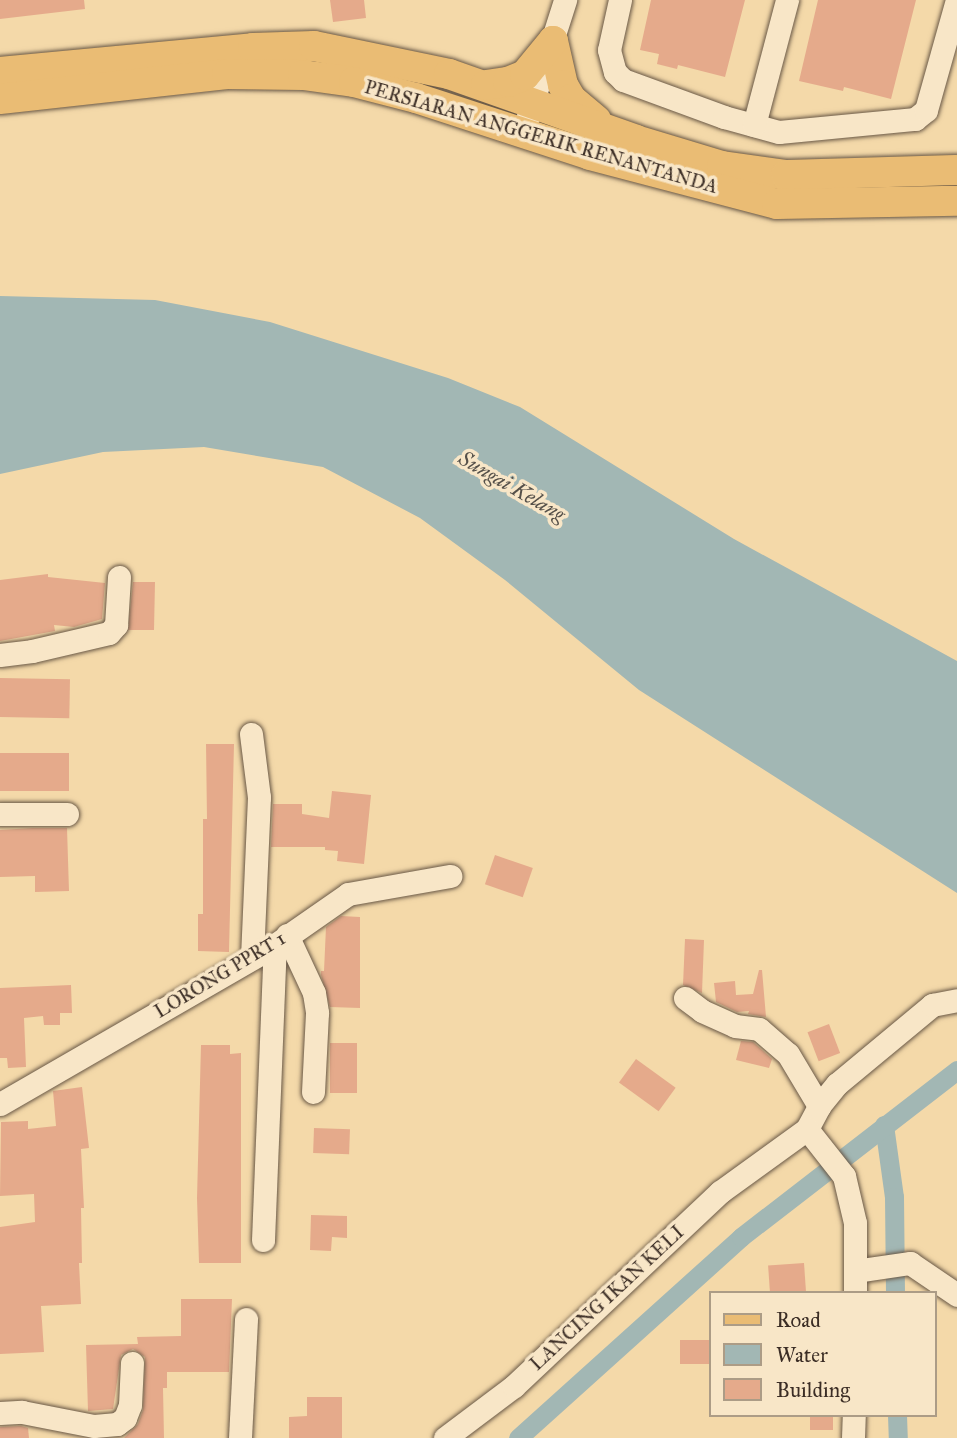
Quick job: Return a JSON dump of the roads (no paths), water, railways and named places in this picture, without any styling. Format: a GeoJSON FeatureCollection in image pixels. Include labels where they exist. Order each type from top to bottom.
{"type":"FeatureCollection","features":[{"type":"Feature","properties":{"kind":"main road"},"geometry":{"type":"LineString","coordinates":[[486,85],[508,82],[525,75],[553,41]]}},
{"type":"Feature","properties":{"kind":"main road"},"geometry":{"type":"LineString","coordinates":[[553,41],[563,85],[570,99],[611,132]]}},
{"type":"Feature","properties":{"kind":"main road","name":"PERSIARAN ANGGERIK RENANTANDA"},"geometry":{"type":"LineString","coordinates":[[0,72],[253,48],[314,46],[425,68],[486,85],[611,132],[722,166],[786,175],[957,170]]}},
{"type":"Feature","properties":{"kind":"main road","name":"PERSIARAN ANGGERIK RENANTANDA"},"geometry":{"type":"LineString","coordinates":[[0,99],[227,74],[303,75],[354,82],[416,98],[590,155],[777,204],[957,201]]}},
{"type":"Feature","properties":{"kind":"street"},"geometry":{"type":"LineString","coordinates":[[523,132],[565,0]]}},
{"type":"Feature","properties":{"kind":"street"},"geometry":{"type":"LineString","coordinates":[[620,0],[610,36],[610,62],[615,72],[631,83],[779,132],[803,132],[915,119],[926,110],[933,96],[957,0]]}},
{"type":"Feature","properties":{"kind":"street"},"geometry":{"type":"LineString","coordinates":[[754,125],[787,0]]}},
{"type":"Feature","properties":{"kind":"street"},"geometry":{"type":"LineString","coordinates":[[0,655],[109,633],[117,625],[119,577]]}},
{"type":"Feature","properties":{"kind":"street"},"geometry":{"type":"LineString","coordinates":[[251,734],[259,797],[252,956]]}},
{"type":"Feature","properties":{"kind":"street"},"geometry":{"type":"LineString","coordinates":[[0,814],[67,814]]}},
{"type":"Feature","properties":{"kind":"street","name":"LORONG PPRT 1"},"geometry":{"type":"LineString","coordinates":[[0,1104],[281,940],[348,894],[450,876]]}},
{"type":"Feature","properties":{"kind":"street"},"geometry":{"type":"LineString","coordinates":[[281,940],[313,993],[317,1013],[313,1092]]}},
{"type":"Feature","properties":{"kind":"street"},"geometry":{"type":"LineString","coordinates":[[263,1240],[281,940]]}},
{"type":"Feature","properties":{"kind":"street"},"geometry":{"type":"LineString","coordinates":[[685,998],[702,1010],[735,1026],[759,1029],[788,1054],[819,1106]]}},
{"type":"Feature","properties":{"kind":"street"},"geometry":{"type":"LineString","coordinates":[[855,1282],[855,1223],[844,1176],[807,1129],[819,1106],[838,1084],[932,1005],[957,1000]]}},
{"type":"Feature","properties":{"kind":"street","name":"LANCING IKAN KELI"},"geometry":{"type":"LineString","coordinates":[[445,1438],[514,1386],[720,1192],[807,1129]]}},
{"type":"Feature","properties":{"kind":"street"},"geometry":{"type":"LineString","coordinates":[[855,1282],[879,1266],[910,1263],[957,1295]]}},
{"type":"Feature","properties":{"kind":"street"},"geometry":{"type":"LineString","coordinates":[[240,1438],[246,1319]]}},
{"type":"Feature","properties":{"kind":"street"},"geometry":{"type":"LineString","coordinates":[[0,1413],[22,1412],[94,1426],[117,1424],[125,1418],[130,1405],[132,1363]]}},
{"type":"Feature","properties":{"kind":"street"},"geometry":{"type":"LineString","coordinates":[[853,1417],[853,1438]]}},
{"type":"Feature","properties":{"kind":"water","name":"Sungai Kelang"},"geometry":{"type":"Polygon","coordinates":[[[0,296],[155,300],[270,322],[448,378],[520,407],[734,539],[957,661],[957,893],[639,690],[505,580],[420,518],[323,467],[204,447],[103,452],[0,474],[0,296]]]}},
{"type":"Feature","properties":{"kind":"waterway"},"geometry":{"type":"LineString","coordinates":[[518,1438],[741,1237],[957,1070]]}},
{"type":"Feature","properties":{"kind":"waterway"},"geometry":{"type":"LineString","coordinates":[[884,1125],[894,1197],[895,1291]]}},
{"type":"Feature","properties":{"kind":"waterway"},"geometry":{"type":"LineString","coordinates":[[897,1417],[898,1438]]}}]}
